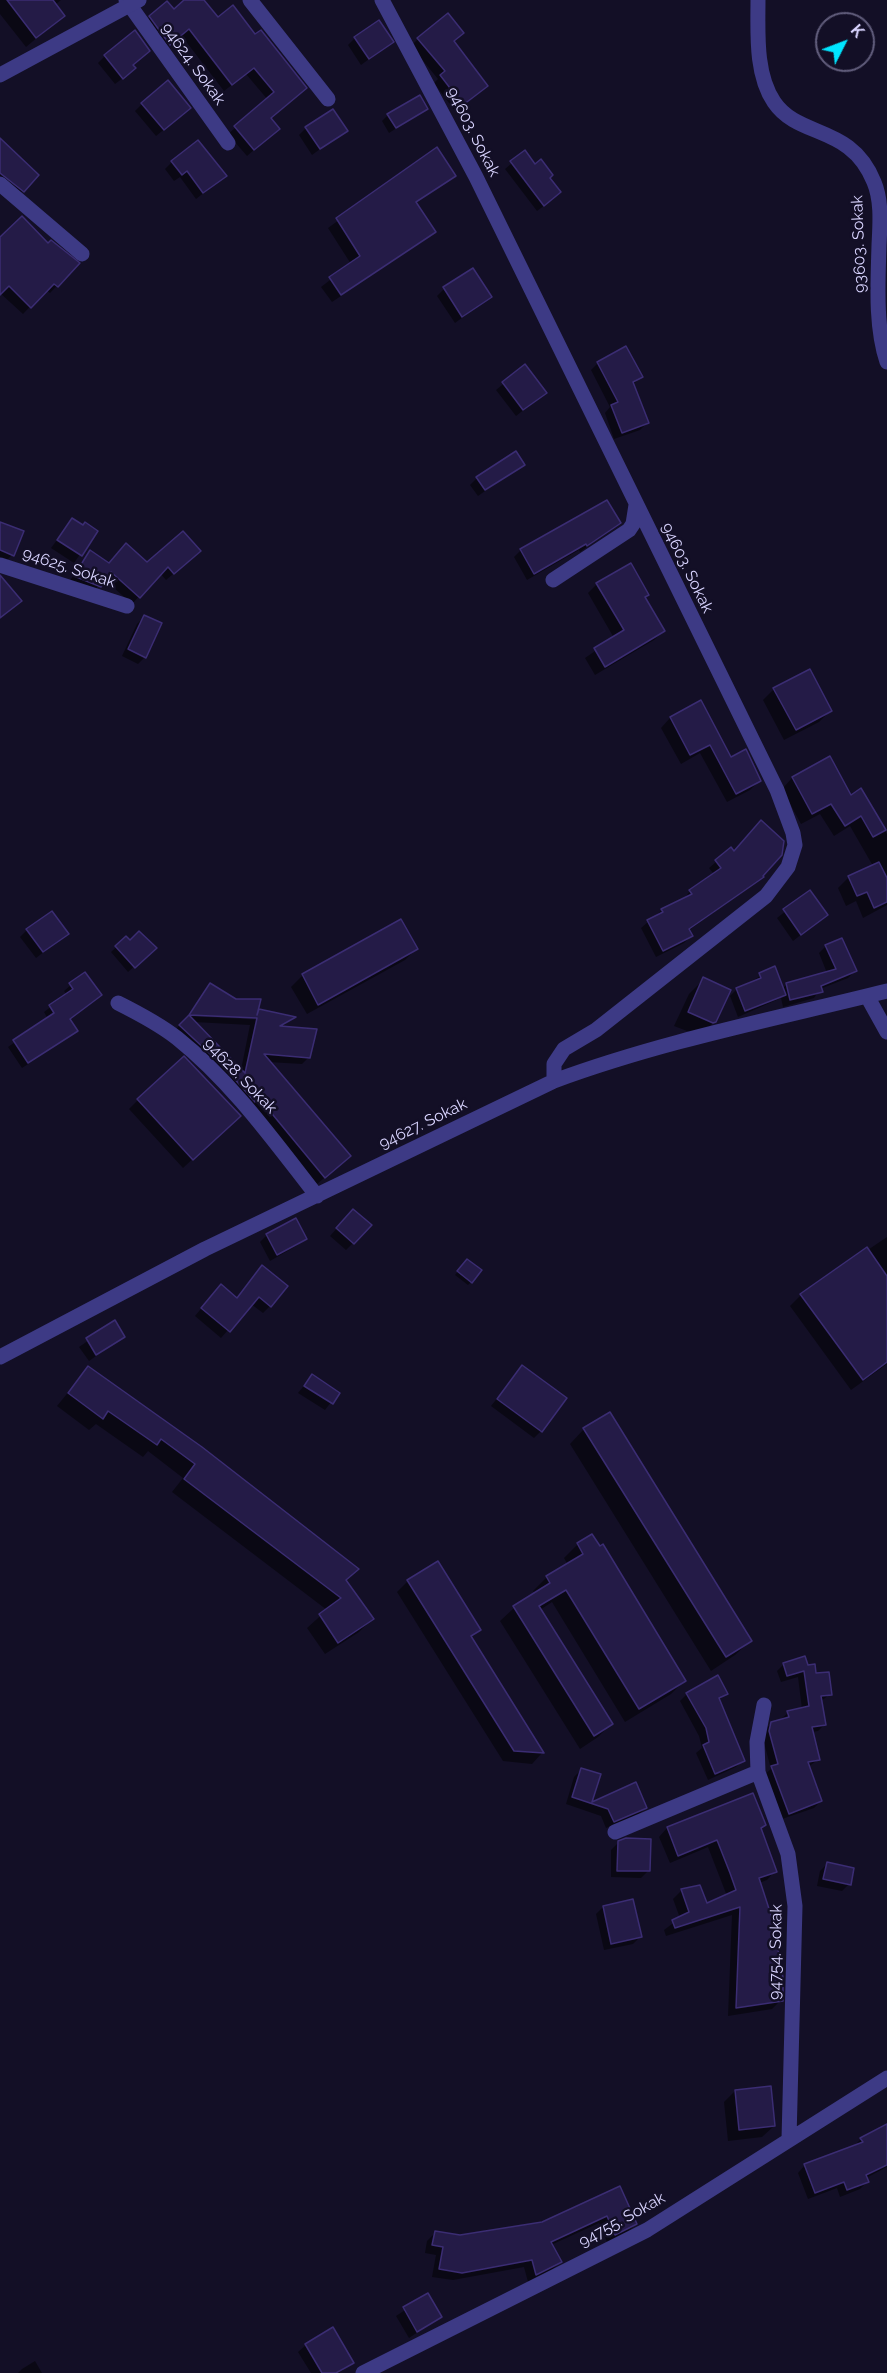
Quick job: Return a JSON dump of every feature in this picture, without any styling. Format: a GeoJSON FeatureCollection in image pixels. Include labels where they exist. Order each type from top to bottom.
{"type":"FeatureCollection","features":[{"type":"Feature","properties":{"kind":"street"},"geometry":{"type":"LineString","coordinates":[[250,0],[328,99]]}},
{"type":"Feature","properties":{"kind":"street","name":"94603. Sokak"},"geometry":{"type":"LineString","coordinates":[[382,0],[476,177],[777,790],[793,833],[794,855],[779,881],[766,896],[596,1030],[564,1049],[554,1064],[554,1081]]}},
{"type":"Feature","properties":{"kind":"street","name":"93603. Sokak"},"geometry":{"type":"LineString","coordinates":[[758,0],[758,39],[762,67],[774,102],[785,115],[842,141],[868,169],[875,183],[880,225],[879,302],[887,362]]}},
{"type":"Feature","properties":{"kind":"street","name":"94624. Sokak"},"geometry":{"type":"LineString","coordinates":[[0,75],[131,2],[228,143]]}},
{"type":"Feature","properties":{"kind":"street"},"geometry":{"type":"LineString","coordinates":[[0,184],[82,254]]}},
{"type":"Feature","properties":{"kind":"street"},"geometry":{"type":"LineString","coordinates":[[553,580],[629,531],[633,524],[636,505]]}},
{"type":"Feature","properties":{"kind":"street","name":"94625. Sokak"},"geometry":{"type":"LineString","coordinates":[[0,565],[127,606]]}},
{"type":"Feature","properties":{"kind":"street","name":"94627. Sokak"},"geometry":{"type":"LineString","coordinates":[[0,1357],[205,1249],[554,1081],[596,1066],[700,1036],[887,991]]}},
{"type":"Feature","properties":{"kind":"street"},"geometry":{"type":"LineString","coordinates":[[867,996],[887,1032]]}},
{"type":"Feature","properties":{"kind":"street","name":"94628. Sokak"},"geometry":{"type":"LineString","coordinates":[[118,1003],[162,1028],[197,1057],[261,1124],[317,1196]]}},
{"type":"Feature","properties":{"kind":"street","name":"94754. Sokak"},"geometry":{"type":"LineString","coordinates":[[764,1705],[757,1742],[758,1772],[782,1834],[793,1878],[795,1927],[789,2139]]}},
{"type":"Feature","properties":{"kind":"street"},"geometry":{"type":"LineString","coordinates":[[615,1832],[758,1772]]}},
{"type":"Feature","properties":{"kind":"street","name":"94755. Sokak"},"geometry":{"type":"LineString","coordinates":[[363,2373],[647,2230],[887,2078]]}},
{"type":"Feature","properties":{"kind":"building"},"geometry":{"type":"Polygon","coordinates":[[[7,0],[53,0],[65,16],[36,38],[7,0]]]}},
{"type":"Feature","properties":{"kind":"building"},"geometry":{"type":"Polygon","coordinates":[[[184,0],[204,0],[218,17],[233,5],[255,34],[261,30],[307,88],[271,118],[280,129],[254,150],[234,126],[274,92],[254,68],[232,85],[189,29],[170,45],[149,16],[167,1],[174,9],[184,0]]]}},
{"type":"Feature","properties":{"kind":"building"},"geometry":{"type":"Polygon","coordinates":[[[448,13],[464,33],[454,41],[488,86],[463,105],[440,75],[445,71],[417,38],[448,13]]]}},
{"type":"Feature","properties":{"kind":"building"},"geometry":{"type":"Polygon","coordinates":[[[379,20],[394,42],[369,59],[354,37],[379,20]]]}},
{"type":"Feature","properties":{"kind":"building"},"geometry":{"type":"Polygon","coordinates":[[[135,30],[150,51],[133,65],[136,68],[123,79],[104,55],[135,30]]]}},
{"type":"Feature","properties":{"kind":"building"},"geometry":{"type":"Polygon","coordinates":[[[168,80],[191,108],[164,130],[141,103],[168,80]]]}},
{"type":"Feature","properties":{"kind":"building"},"geometry":{"type":"Polygon","coordinates":[[[420,95],[428,109],[396,128],[387,114],[420,95]]]}},
{"type":"Feature","properties":{"kind":"building"},"geometry":{"type":"Polygon","coordinates":[[[333,109],[348,131],[320,149],[305,127],[333,109]]]}},
{"type":"Feature","properties":{"kind":"building"},"geometry":{"type":"Polygon","coordinates":[[[0,138],[39,175],[24,192],[0,173],[0,138]]]}},
{"type":"Feature","properties":{"kind":"building"},"geometry":{"type":"Polygon","coordinates":[[[198,140],[227,176],[203,193],[187,171],[182,175],[171,161],[198,140]]]}},
{"type":"Feature","properties":{"kind":"building"},"geometry":{"type":"Polygon","coordinates":[[[437,147],[456,176],[416,202],[436,232],[341,295],[329,277],[360,256],[336,218],[437,147]]]}},
{"type":"Feature","properties":{"kind":"building"},"geometry":{"type":"Polygon","coordinates":[[[525,150],[535,164],[541,159],[553,175],[550,178],[561,192],[544,206],[510,161],[525,150]]]}},
{"type":"Feature","properties":{"kind":"building"},"geometry":{"type":"Polygon","coordinates":[[[22,216],[48,243],[51,240],[80,263],[58,287],[54,284],[31,308],[9,286],[0,295],[0,237],[22,216]]]}},
{"type":"Feature","properties":{"kind":"building"},"geometry":{"type":"Polygon","coordinates":[[[473,268],[492,297],[462,317],[443,287],[473,268]]]}},
{"type":"Feature","properties":{"kind":"building"},"geometry":{"type":"Polygon","coordinates":[[[626,346],[643,377],[633,382],[649,423],[622,433],[611,405],[618,402],[597,362],[626,346]]]}},
{"type":"Feature","properties":{"kind":"building"},"geometry":{"type":"Polygon","coordinates":[[[525,364],[547,393],[523,410],[502,382],[525,364]]]}},
{"type":"Feature","properties":{"kind":"building"},"geometry":{"type":"Polygon","coordinates":[[[516,451],[525,465],[485,490],[476,477],[516,451]]]}},
{"type":"Feature","properties":{"kind":"building"},"geometry":{"type":"Polygon","coordinates":[[[607,500],[621,523],[587,546],[586,544],[534,574],[520,549],[607,500]]]}},
{"type":"Feature","properties":{"kind":"building"},"geometry":{"type":"Polygon","coordinates":[[[72,518],[83,525],[85,522],[98,531],[82,556],[57,540],[72,518]]]}},
{"type":"Feature","properties":{"kind":"building"},"geometry":{"type":"Polygon","coordinates":[[[0,522],[24,531],[14,556],[0,550],[0,522]]]}},
{"type":"Feature","properties":{"kind":"building"},"geometry":{"type":"Polygon","coordinates":[[[183,531],[201,551],[174,574],[168,567],[140,598],[111,572],[101,587],[74,576],[90,550],[109,563],[126,543],[147,562],[183,531]]]}},
{"type":"Feature","properties":{"kind":"building"},"geometry":{"type":"Polygon","coordinates":[[[631,563],[649,595],[645,597],[665,631],[605,667],[594,648],[624,630],[596,583],[631,563]]]}},
{"type":"Feature","properties":{"kind":"building"},"geometry":{"type":"Polygon","coordinates":[[[0,575],[22,601],[0,618],[0,575]]]}},
{"type":"Feature","properties":{"kind":"building"},"geometry":{"type":"Polygon","coordinates":[[[144,615],[162,623],[146,658],[128,649],[144,615]]]}},
{"type":"Feature","properties":{"kind":"building"},"geometry":{"type":"Polygon","coordinates":[[[810,669],[832,711],[796,730],[773,688],[810,669]]]}},
{"type":"Feature","properties":{"kind":"building"},"geometry":{"type":"Polygon","coordinates":[[[701,700],[731,757],[746,749],[761,781],[736,794],[710,745],[690,755],[670,717],[701,700]]]}},
{"type":"Feature","properties":{"kind":"building"},"geometry":{"type":"Polygon","coordinates":[[[830,756],[851,795],[861,788],[886,830],[873,837],[861,816],[845,826],[831,804],[812,814],[792,777],[830,756]]]}},
{"type":"Feature","properties":{"kind":"building"},"geometry":{"type":"Polygon","coordinates":[[[761,820],[784,841],[782,855],[764,877],[689,929],[693,936],[663,951],[647,920],[663,912],[661,909],[692,894],[689,890],[721,868],[715,860],[731,847],[734,851],[761,820]]]}},
{"type":"Feature","properties":{"kind":"building"},"geometry":{"type":"Polygon","coordinates":[[[879,862],[887,878],[887,902],[874,908],[867,892],[857,896],[848,876],[879,862]]]}},
{"type":"Feature","properties":{"kind":"building"},"geometry":{"type":"Polygon","coordinates":[[[810,890],[828,915],[801,935],[783,909],[810,890]]]}},
{"type":"Feature","properties":{"kind":"building"},"geometry":{"type":"Polygon","coordinates":[[[52,911],[69,934],[43,952],[26,929],[52,911]]]}},
{"type":"Feature","properties":{"kind":"building"},"geometry":{"type":"Polygon","coordinates":[[[401,919],[418,949],[318,1005],[302,974],[401,919]]]}},
{"type":"Feature","properties":{"kind":"building"},"geometry":{"type":"Polygon","coordinates":[[[139,931],[157,948],[135,968],[115,946],[126,936],[130,940],[139,931]]]}},
{"type":"Feature","properties":{"kind":"building"},"geometry":{"type":"Polygon","coordinates":[[[842,938],[857,971],[821,986],[823,992],[790,1000],[786,983],[836,969],[825,945],[842,938]]]}},
{"type":"Feature","properties":{"kind":"building"},"geometry":{"type":"Polygon","coordinates":[[[775,966],[786,995],[745,1011],[736,988],[761,978],[759,973],[775,966]]]}},
{"type":"Feature","properties":{"kind":"building"},"geometry":{"type":"Polygon","coordinates":[[[85,972],[102,995],[70,1019],[78,1031],[28,1063],[13,1040],[54,1013],[49,1005],[73,989],[69,983],[85,972]]]}},
{"type":"Feature","properties":{"kind":"building"},"geometry":{"type":"Polygon","coordinates":[[[703,977],[731,990],[716,1022],[713,1023],[688,1012],[703,977]]]}},
{"type":"Feature","properties":{"kind":"building"},"geometry":{"type":"Polygon","coordinates":[[[210,983],[236,999],[261,999],[257,1015],[259,1009],[296,1017],[280,1026],[317,1029],[310,1058],[264,1054],[351,1156],[325,1178],[259,1098],[255,1102],[223,1066],[179,1025],[189,1015],[210,983]],[[189,1015],[245,1073],[257,1018],[189,1015]]]}},
{"type":"Feature","properties":{"kind":"building"},"geometry":{"type":"Polygon","coordinates":[[[184,1056],[241,1116],[193,1160],[137,1099],[184,1056]]]}},
{"type":"Feature","properties":{"kind":"building"},"geometry":{"type":"Polygon","coordinates":[[[353,1209],[372,1225],[354,1244],[336,1228],[353,1209]]]}},
{"type":"Feature","properties":{"kind":"building"},"geometry":{"type":"Polygon","coordinates":[[[296,1218],[307,1239],[277,1255],[266,1234],[296,1218]]]}},
{"type":"Feature","properties":{"kind":"building"},"geometry":{"type":"Polygon","coordinates":[[[867,1247],[887,1276],[887,1362],[863,1380],[800,1294],[867,1247]]]}},
{"type":"Feature","properties":{"kind":"building"},"geometry":{"type":"Polygon","coordinates":[[[467,1259],[482,1270],[472,1283],[457,1271],[467,1259]]]}},
{"type":"Feature","properties":{"kind":"building"},"geometry":{"type":"Polygon","coordinates":[[[262,1265],[288,1286],[271,1307],[259,1297],[230,1332],[201,1308],[221,1284],[237,1298],[262,1265]]]}},
{"type":"Feature","properties":{"kind":"building"},"geometry":{"type":"Polygon","coordinates":[[[115,1320],[125,1337],[96,1355],[86,1338],[115,1320]]]}},
{"type":"Feature","properties":{"kind":"building"},"geometry":{"type":"Polygon","coordinates":[[[522,1365],[567,1398],[542,1432],[497,1399],[522,1365]]]}},
{"type":"Feature","properties":{"kind":"building"},"geometry":{"type":"Polygon","coordinates":[[[88,1366],[202,1447],[359,1569],[346,1580],[374,1619],[338,1643],[319,1614],[341,1598],[184,1479],[195,1464],[161,1439],[157,1445],[108,1411],[103,1419],[68,1393],[88,1366]]]}},
{"type":"Feature","properties":{"kind":"building"},"geometry":{"type":"Polygon","coordinates":[[[312,1374],[340,1393],[333,1404],[304,1386],[312,1374]]]}},
{"type":"Feature","properties":{"kind":"building"},"geometry":{"type":"Polygon","coordinates":[[[610,1412],[752,1641],[726,1657],[583,1428],[610,1412]]]}},
{"type":"Feature","properties":{"kind":"building"},"geometry":{"type":"Polygon","coordinates":[[[592,1534],[600,1546],[603,1544],[686,1681],[639,1709],[566,1590],[539,1606],[613,1724],[594,1736],[513,1606],[550,1583],[546,1576],[583,1554],[577,1543],[592,1534]]]}},
{"type":"Feature","properties":{"kind":"building"},"geometry":{"type":"Polygon","coordinates":[[[438,1561],[481,1630],[471,1636],[544,1753],[514,1751],[407,1580],[438,1561]]]}},
{"type":"Feature","properties":{"kind":"building"},"geometry":{"type":"Polygon","coordinates":[[[805,1656],[808,1665],[815,1664],[816,1673],[829,1672],[832,1695],[821,1696],[826,1725],[812,1727],[820,1760],[808,1762],[822,1801],[789,1814],[771,1766],[778,1764],[769,1731],[771,1722],[789,1717],[787,1711],[809,1706],[804,1671],[787,1676],[783,1663],[805,1656]]]}},
{"type":"Feature","properties":{"kind":"building"},"geometry":{"type":"Polygon","coordinates":[[[718,1675],[728,1694],[719,1698],[745,1761],[715,1774],[703,1745],[709,1742],[706,1728],[686,1693],[718,1675]]]}},
{"type":"Feature","properties":{"kind":"building"},"geometry":{"type":"Polygon","coordinates":[[[581,1768],[601,1774],[592,1802],[636,1782],[647,1808],[614,1822],[608,1809],[572,1797],[581,1768]]]}},
{"type":"Feature","properties":{"kind":"building"},"geometry":{"type":"Polygon","coordinates":[[[753,1793],[766,1825],[761,1828],[777,1872],[759,1878],[773,1921],[783,1978],[783,2001],[736,2008],[740,1907],[675,1928],[672,1920],[689,1912],[681,1889],[700,1885],[707,1903],[736,1890],[730,1873],[717,1840],[678,1856],[667,1827],[753,1793]]]}},
{"type":"Feature","properties":{"kind":"building"},"geometry":{"type":"Polygon","coordinates":[[[626,1838],[651,1839],[650,1871],[617,1871],[618,1841],[626,1838]]]}},
{"type":"Feature","properties":{"kind":"building"},"geometry":{"type":"Polygon","coordinates":[[[827,1862],[854,1868],[851,1885],[823,1879],[827,1862]]]}},
{"type":"Feature","properties":{"kind":"building"},"geometry":{"type":"Polygon","coordinates":[[[633,1899],[642,1937],[611,1944],[603,1906],[633,1899]]]}},
{"type":"Feature","properties":{"kind":"building"},"geometry":{"type":"Polygon","coordinates":[[[771,2086],[775,2126],[739,2130],[735,2090],[771,2086]]]}},
{"type":"Feature","properties":{"kind":"building"},"geometry":{"type":"Polygon","coordinates":[[[887,2124],[887,2165],[866,2175],[869,2182],[847,2190],[844,2182],[815,2193],[804,2164],[863,2142],[860,2138],[887,2124]]]}},
{"type":"Feature","properties":{"kind":"building"},"geometry":{"type":"Polygon","coordinates":[[[620,2186],[637,2224],[615,2235],[607,2216],[551,2242],[562,2262],[536,2275],[532,2260],[462,2273],[439,2269],[443,2247],[432,2245],[435,2231],[460,2235],[542,2222],[620,2186]]]}},
{"type":"Feature","properties":{"kind":"building"},"geometry":{"type":"Polygon","coordinates":[[[428,2293],[442,2317],[417,2332],[403,2307],[428,2293]]]}},
{"type":"Feature","properties":{"kind":"building"},"geometry":{"type":"Polygon","coordinates":[[[333,2327],[354,2363],[336,2373],[322,2373],[305,2344],[333,2327]]]}}]}
